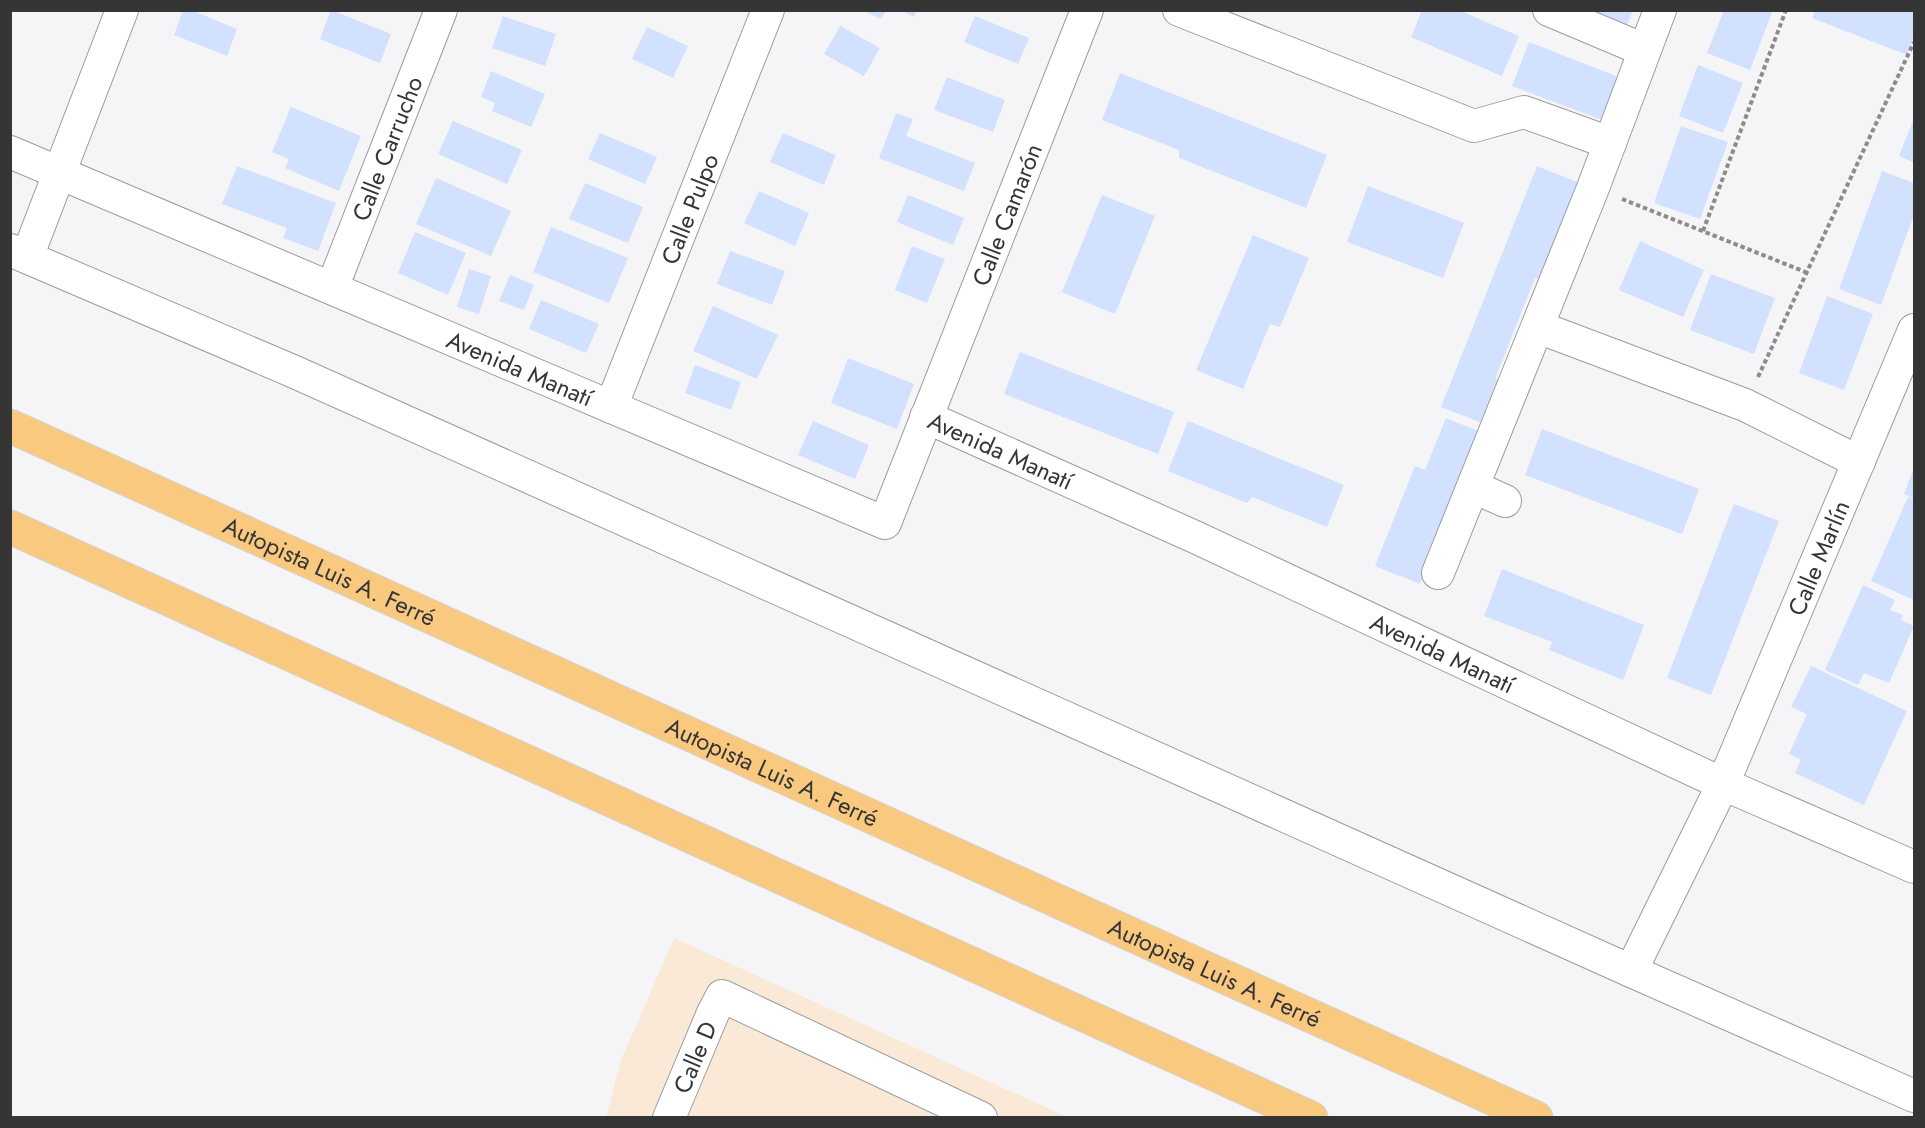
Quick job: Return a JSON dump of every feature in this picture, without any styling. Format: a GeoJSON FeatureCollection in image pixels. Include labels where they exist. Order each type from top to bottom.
{"type":"FeatureCollection","features":[{"type":"Feature","properties":{"kind":"highway","name":"Autopista Luis A. Ferré"},"geometry":{"type":"LineString","coordinates":[[10,426],[1536,1118]]}},
{"type":"Feature","properties":{"kind":"highway"},"geometry":{"type":"LineString","coordinates":[[10,527],[1311,1118]]}},
{"type":"Feature","properties":{"kind":"street"},"geometry":{"type":"LineString","coordinates":[[122,10],[59,172],[19,253],[297,373],[1914,1096]]}},
{"type":"Feature","properties":{"kind":"street","name":"Calle Carrucho"},"geometry":{"type":"LineString","coordinates":[[332,288],[441,10]]}},
{"type":"Feature","properties":{"kind":"street","name":"Calle Pulpo"},"geometry":{"type":"LineString","coordinates":[[611,407],[768,10]]}},
{"type":"Feature","properties":{"kind":"street","name":"Calle Camarón"},"geometry":{"type":"LineString","coordinates":[[926,417],[1088,10]]}},
{"type":"Feature","properties":{"kind":"street"},"geometry":{"type":"LineString","coordinates":[[1179,10],[1474,126],[1524,112],[1610,143]]}},
{"type":"Feature","properties":{"kind":"street"},"geometry":{"type":"LineString","coordinates":[[1549,10],[1644,50]]}},
{"type":"Feature","properties":{"kind":"street"},"geometry":{"type":"LineString","coordinates":[[1438,573],[1593,188],[1660,10]]}},
{"type":"Feature","properties":{"kind":"street","name":"Avenida Manatí"},"geometry":{"type":"LineString","coordinates":[[10,152],[885,523],[926,417],[1195,537],[1723,784],[1914,867]]}},
{"type":"Feature","properties":{"kind":"street"},"geometry":{"type":"LineString","coordinates":[[1538,327],[1745,405],[1859,462]]}},
{"type":"Feature","properties":{"kind":"street","name":"Calle Marlín"},"geometry":{"type":"LineString","coordinates":[[1631,971],[1723,784],[1914,330]]}},
{"type":"Feature","properties":{"kind":"street"},"geometry":{"type":"LineString","coordinates":[[1474,487],[1505,501]]}},
{"type":"Feature","properties":{"kind":"street","name":"Calle D"},"geometry":{"type":"LineString","coordinates":[[669,1118],[722,996],[981,1118]]}},
{"type":"Feature","properties":{"kind":"path"},"geometry":{"type":"LineString","coordinates":[[1703,231],[1786,10]]}},
{"type":"Feature","properties":{"kind":"path"},"geometry":{"type":"LineString","coordinates":[[1745,405],[1914,42]]}},
{"type":"Feature","properties":{"kind":"path"},"geometry":{"type":"LineString","coordinates":[[1593,188],[1808,273]]}},
{"type":"Feature","properties":{"kind":"shaded area"},"geometry":{"type":"Polygon","coordinates":[[[674,938],[1067,1117],[606,1118],[620,1063],[674,938]]]}},
{"type":"Feature","properties":{"kind":"building"},"geometry":{"type":"Polygon","coordinates":[[[183,10],[191,10],[237,29],[227,56],[174,35],[183,10]]]}},
{"type":"Feature","properties":{"kind":"building"},"geometry":{"type":"Polygon","coordinates":[[[331,10],[391,34],[380,63],[320,39],[331,10]]]}},
{"type":"Feature","properties":{"kind":"building"},"geometry":{"type":"Polygon","coordinates":[[[862,10],[886,10],[881,19],[862,10]]]}},
{"type":"Feature","properties":{"kind":"building"},"geometry":{"type":"Polygon","coordinates":[[[901,10],[917,10],[914,17],[901,10]]]}},
{"type":"Feature","properties":{"kind":"building"},"geometry":{"type":"Polygon","coordinates":[[[1422,10],[1458,10],[1519,36],[1502,76],[1411,37],[1422,10]]]}},
{"type":"Feature","properties":{"kind":"building"},"geometry":{"type":"Polygon","coordinates":[[[1588,10],[1633,10],[1627,25],[1588,10]]]}},
{"type":"Feature","properties":{"kind":"building"},"geometry":{"type":"Polygon","coordinates":[[[1724,10],[1773,10],[1750,70],[1707,53],[1724,10]]]}},
{"type":"Feature","properties":{"kind":"building"},"geometry":{"type":"Polygon","coordinates":[[[1815,10],[1914,10],[1914,35],[1907,55],[1812,18],[1815,10]]]}},
{"type":"Feature","properties":{"kind":"building"},"geometry":{"type":"Polygon","coordinates":[[[503,16],[556,34],[545,66],[492,48],[503,16]]]}},
{"type":"Feature","properties":{"kind":"building"},"geometry":{"type":"Polygon","coordinates":[[[975,16],[1029,38],[1018,64],[964,42],[975,16]]]}},
{"type":"Feature","properties":{"kind":"building"},"geometry":{"type":"Polygon","coordinates":[[[840,26],[880,48],[864,76],[824,54],[840,26]]]}},
{"type":"Feature","properties":{"kind":"building"},"geometry":{"type":"Polygon","coordinates":[[[647,27],[688,46],[673,78],[632,59],[647,27]]]}},
{"type":"Feature","properties":{"kind":"building"},"geometry":{"type":"Polygon","coordinates":[[[1529,42],[1626,80],[1610,123],[1512,86],[1529,42]]]}},
{"type":"Feature","properties":{"kind":"building"},"geometry":{"type":"Polygon","coordinates":[[[1698,65],[1743,83],[1723,133],[1679,116],[1698,65]]]}},
{"type":"Feature","properties":{"kind":"building"},"geometry":{"type":"Polygon","coordinates":[[[491,71],[545,94],[531,127],[492,111],[495,103],[481,97],[491,71]]]}},
{"type":"Feature","properties":{"kind":"building"},"geometry":{"type":"Polygon","coordinates":[[[1120,73],[1327,155],[1306,208],[1179,158],[1179,150],[1102,120],[1120,73]]]}},
{"type":"Feature","properties":{"kind":"building"},"geometry":{"type":"Polygon","coordinates":[[[947,77],[1005,100],[993,132],[934,110],[947,77]]]}},
{"type":"Feature","properties":{"kind":"building"},"geometry":{"type":"Polygon","coordinates":[[[291,107],[361,136],[339,191],[285,168],[289,159],[272,152],[291,107]]]}},
{"type":"Feature","properties":{"kind":"building"},"geometry":{"type":"Polygon","coordinates":[[[896,113],[913,119],[906,136],[975,163],[964,191],[879,158],[896,113]]]}},
{"type":"Feature","properties":{"kind":"building"},"geometry":{"type":"Polygon","coordinates":[[[1914,118],[1914,163],[1899,156],[1914,118]]]}},
{"type":"Feature","properties":{"kind":"building"},"geometry":{"type":"Polygon","coordinates":[[[453,121],[522,150],[507,184],[438,154],[453,121]]]}},
{"type":"Feature","properties":{"kind":"building"},"geometry":{"type":"Polygon","coordinates":[[[1681,126],[1728,142],[1700,219],[1654,203],[1681,126]]]}},
{"type":"Feature","properties":{"kind":"building"},"geometry":{"type":"Polygon","coordinates":[[[600,133],[657,157],[645,184],[588,159],[600,133]]]}},
{"type":"Feature","properties":{"kind":"building"},"geometry":{"type":"Polygon","coordinates":[[[783,133],[836,155],[824,185],[770,162],[783,133]]]}},
{"type":"Feature","properties":{"kind":"building"},"geometry":{"type":"Polygon","coordinates":[[[237,166],[336,203],[318,251],[283,238],[287,228],[222,204],[237,166]]]}},
{"type":"Feature","properties":{"kind":"building"},"geometry":{"type":"Polygon","coordinates":[[[1537,166],[1584,185],[1545,282],[1535,278],[1495,379],[1507,383],[1490,426],[1441,407],[1537,166]]]}},
{"type":"Feature","properties":{"kind":"building"},"geometry":{"type":"Polygon","coordinates":[[[1882,171],[1914,183],[1914,215],[1881,305],[1839,289],[1882,171]]]}},
{"type":"Feature","properties":{"kind":"building"},"geometry":{"type":"Polygon","coordinates":[[[436,178],[511,211],[491,256],[416,224],[436,178]]]}},
{"type":"Feature","properties":{"kind":"building"},"geometry":{"type":"Polygon","coordinates":[[[585,183],[643,207],[628,243],[569,219],[585,183]]]}},
{"type":"Feature","properties":{"kind":"building"},"geometry":{"type":"Polygon","coordinates":[[[1368,186],[1464,223],[1443,278],[1347,242],[1368,186]]]}},
{"type":"Feature","properties":{"kind":"building"},"geometry":{"type":"Polygon","coordinates":[[[759,191],[809,213],[795,246],[744,223],[759,191]]]}},
{"type":"Feature","properties":{"kind":"building"},"geometry":{"type":"Polygon","coordinates":[[[908,195],[964,218],[953,245],[897,222],[908,195]]]}},
{"type":"Feature","properties":{"kind":"building"},"geometry":{"type":"Polygon","coordinates":[[[1102,195],[1155,216],[1115,314],[1062,292],[1102,195]]]}},
{"type":"Feature","properties":{"kind":"building"},"geometry":{"type":"Polygon","coordinates":[[[551,227],[628,258],[609,303],[533,272],[551,227]]]}},
{"type":"Feature","properties":{"kind":"building"},"geometry":{"type":"Polygon","coordinates":[[[415,232],[466,253],[448,295],[398,273],[415,232]]]}},
{"type":"Feature","properties":{"kind":"building"},"geometry":{"type":"Polygon","coordinates":[[[1253,235],[1309,258],[1280,327],[1270,324],[1243,389],[1196,370],[1253,235]]]}},
{"type":"Feature","properties":{"kind":"building"},"geometry":{"type":"Polygon","coordinates":[[[1640,241],[1704,270],[1683,317],[1619,290],[1640,241]]]}},
{"type":"Feature","properties":{"kind":"building"},"geometry":{"type":"Polygon","coordinates":[[[912,246],[945,259],[927,303],[895,290],[912,246]]]}},
{"type":"Feature","properties":{"kind":"building"},"geometry":{"type":"Polygon","coordinates":[[[730,251],[785,271],[772,305],[717,284],[730,251]]]}},
{"type":"Feature","properties":{"kind":"building"},"geometry":{"type":"Polygon","coordinates":[[[469,269],[491,276],[479,314],[457,307],[469,269]]]}},
{"type":"Feature","properties":{"kind":"building"},"geometry":{"type":"Polygon","coordinates":[[[1711,274],[1775,298],[1754,354],[1690,330],[1711,274]]]}},
{"type":"Feature","properties":{"kind":"building"},"geometry":{"type":"Polygon","coordinates":[[[510,275],[534,285],[524,310],[499,301],[510,275]]]}},
{"type":"Feature","properties":{"kind":"building"},"geometry":{"type":"Polygon","coordinates":[[[1827,296],[1873,314],[1844,390],[1799,373],[1827,296]]]}},
{"type":"Feature","properties":{"kind":"building"},"geometry":{"type":"Polygon","coordinates":[[[541,300],[599,324],[586,353],[529,329],[541,300]]]}},
{"type":"Feature","properties":{"kind":"building"},"geometry":{"type":"Polygon","coordinates":[[[713,306],[778,335],[757,379],[693,351],[713,306]]]}},
{"type":"Feature","properties":{"kind":"building"},"geometry":{"type":"Polygon","coordinates":[[[1020,352],[1174,412],[1158,454],[1004,394],[1020,352]]]}},
{"type":"Feature","properties":{"kind":"building"},"geometry":{"type":"Polygon","coordinates":[[[848,358],[914,384],[897,429],[831,403],[848,358]]]}},
{"type":"Feature","properties":{"kind":"building"},"geometry":{"type":"Polygon","coordinates":[[[695,365],[741,382],[731,410],[685,393],[695,365]]]}},
{"type":"Feature","properties":{"kind":"building"},"geometry":{"type":"Polygon","coordinates":[[[1446,418],[1481,432],[1420,584],[1375,566],[1415,466],[1425,470],[1446,418]]]}},
{"type":"Feature","properties":{"kind":"building"},"geometry":{"type":"Polygon","coordinates":[[[813,421],[869,445],[855,479],[798,455],[813,421]]]}},
{"type":"Feature","properties":{"kind":"building"},"geometry":{"type":"Polygon","coordinates":[[[1188,421],[1344,485],[1327,527],[1252,497],[1247,503],[1168,471],[1188,421]]]}},
{"type":"Feature","properties":{"kind":"building"},"geometry":{"type":"Polygon","coordinates":[[[1542,429],[1699,489],[1682,534],[1525,475],[1542,429]]]}},
{"type":"Feature","properties":{"kind":"building"},"geometry":{"type":"Polygon","coordinates":[[[1914,467],[1914,499],[1904,494],[1914,467]]]}},
{"type":"Feature","properties":{"kind":"building"},"geometry":{"type":"Polygon","coordinates":[[[1908,497],[1914,500],[1914,600],[1871,581],[1908,497]]]}},
{"type":"Feature","properties":{"kind":"building"},"geometry":{"type":"Polygon","coordinates":[[[1734,504],[1779,521],[1711,695],[1667,678],[1734,504]]]}},
{"type":"Feature","properties":{"kind":"building"},"geometry":{"type":"Polygon","coordinates":[[[1502,569],[1644,625],[1623,680],[1549,650],[1552,642],[1484,616],[1502,569]]]}},
{"type":"Feature","properties":{"kind":"building"},"geometry":{"type":"Polygon","coordinates":[[[1863,585],[1895,600],[1890,610],[1903,615],[1901,620],[1914,626],[1889,683],[1864,673],[1858,685],[1825,670],[1863,585]]]}},
{"type":"Feature","properties":{"kind":"building"},"geometry":{"type":"Polygon","coordinates":[[[1811,666],[1907,711],[1864,805],[1795,773],[1801,760],[1789,754],[1807,714],[1791,707],[1811,666]]]}}]}
